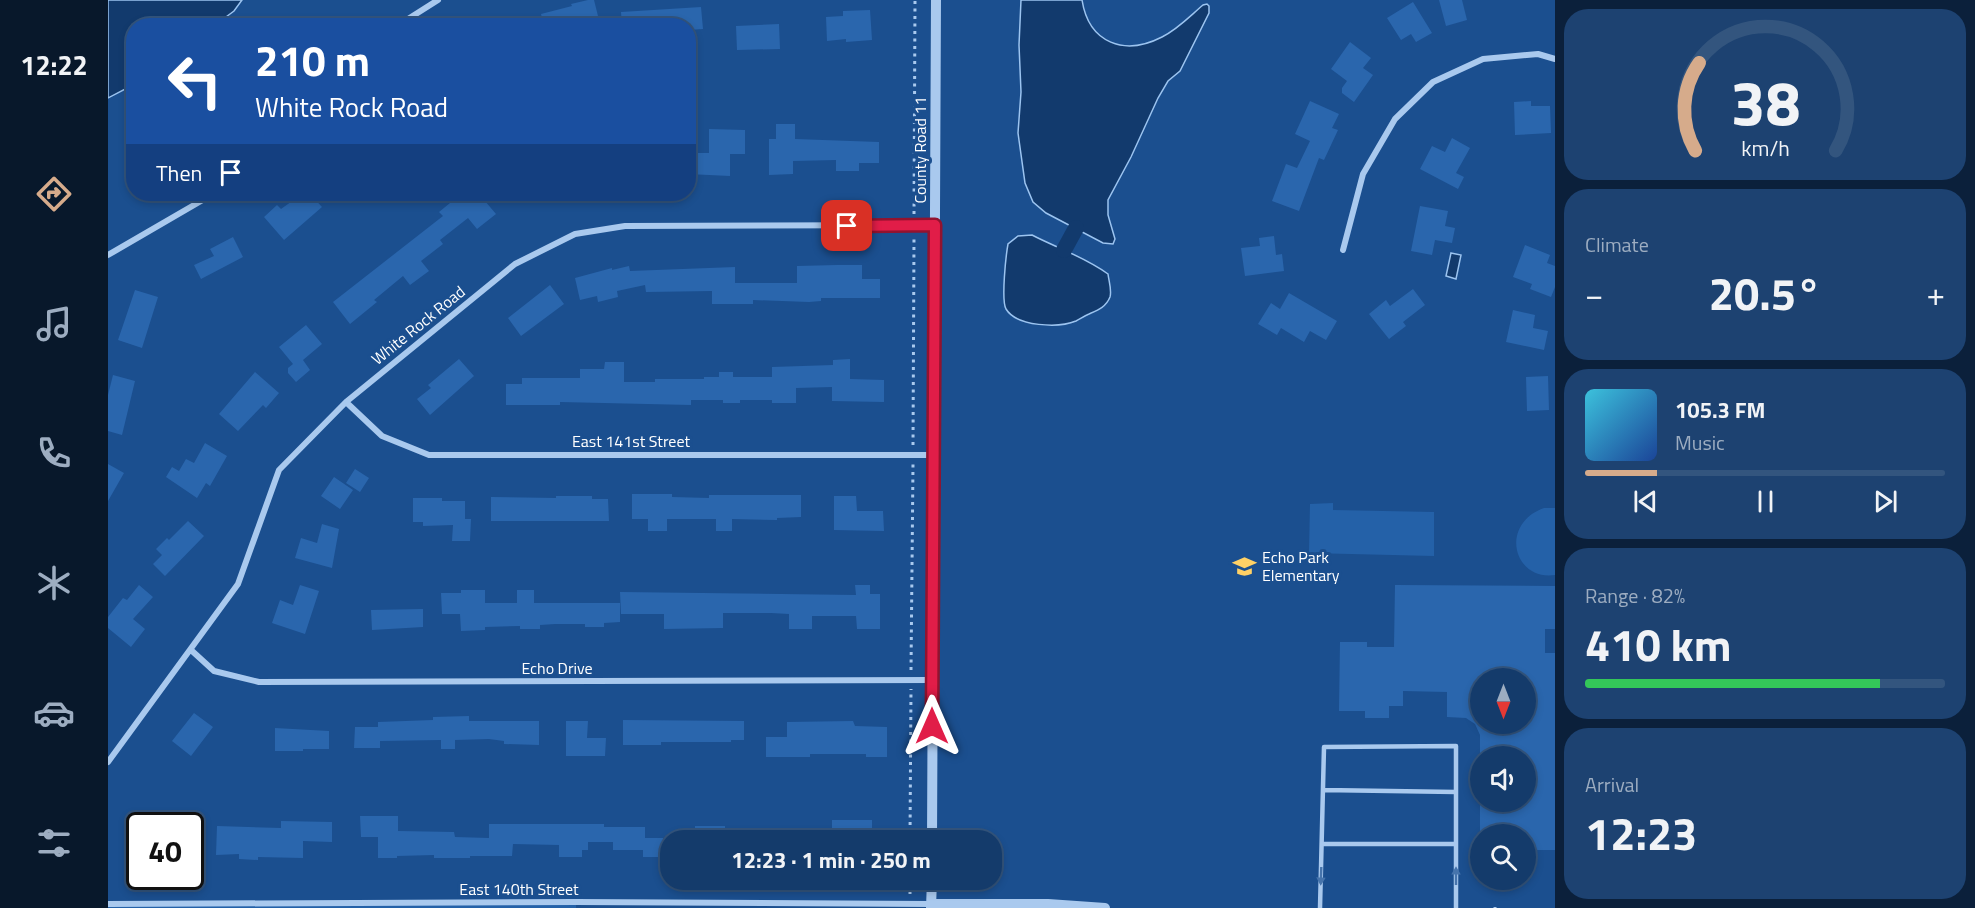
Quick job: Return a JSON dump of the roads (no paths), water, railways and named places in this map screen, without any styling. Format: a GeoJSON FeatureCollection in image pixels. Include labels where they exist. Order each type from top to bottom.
{"type":"FeatureCollection","features":[{"type":"Feature","properties":{"kind":"street"},"geometry":{"type":"LineString","coordinates":[[410,18],[438,0]]}},
{"type":"Feature","properties":{"kind":"street","name":"County Road 11"},"geometry":{"type":"LineString","coordinates":[[932,830],[936,0]]}},
{"type":"Feature","properties":{"kind":"street"},"geometry":{"type":"LineString","coordinates":[[1343,250],[1363,174],[1395,119],[1433,82],[1483,59],[1538,54],[1555,58]]}},
{"type":"Feature","properties":{"kind":"street"},"geometry":{"type":"LineString","coordinates":[[108,255],[201,201]]}},
{"type":"Feature","properties":{"kind":"street","name":"White Rock Road"},"geometry":{"type":"LineString","coordinates":[[108,762],[238,585],[279,470],[346,402],[515,264],[575,234],[625,226],[935,225]]}},
{"type":"Feature","properties":{"kind":"street","name":"East 141st Street"},"geometry":{"type":"LineString","coordinates":[[346,402],[382,436],[429,455],[933,455]]}},
{"type":"Feature","properties":{"kind":"street","name":"Echo Drive"},"geometry":{"type":"LineString","coordinates":[[191,650],[214,671],[259,682],[932,680]]}},
{"type":"Feature","properties":{"kind":"street"},"geometry":{"type":"LineString","coordinates":[[932,890],[931,906],[1048,904],[1105,908]]}},
{"type":"Feature","properties":{"kind":"street","name":"East 140th Street"},"geometry":{"type":"LineString","coordinates":[[108,904],[931,906]]}},
{"type":"Feature","properties":{"kind":"lane"},"geometry":{"type":"LineString","coordinates":[[1320,908],[1324,747],[1456,746],[1456,908]]}},
{"type":"Feature","properties":{"kind":"lane"},"geometry":{"type":"LineString","coordinates":[[1323,790],[1456,792]]}},
{"type":"Feature","properties":{"kind":"lane"},"geometry":{"type":"LineString","coordinates":[[1322,844],[1456,844]]}},
{"type":"Feature","properties":{"kind":"waterway"},"geometry":{"type":"LineString","coordinates":[[1064,250],[1076,228]]}},
{"type":"Feature","properties":{"kind":"place","name":"Echo Park Elementary"},"geometry":{"type":"Point","coordinates":[1244,566]}}]}
